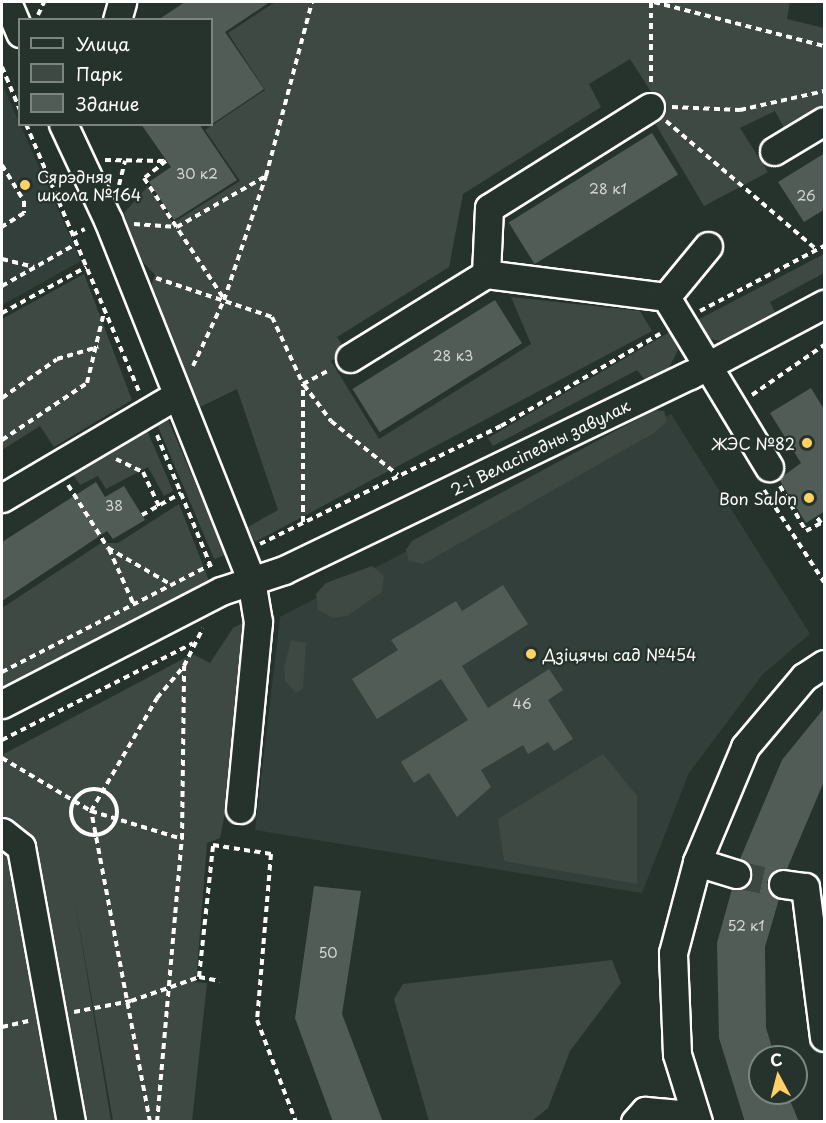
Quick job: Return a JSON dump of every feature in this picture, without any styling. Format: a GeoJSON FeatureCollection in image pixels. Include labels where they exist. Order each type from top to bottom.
{"type":"FeatureCollection","features":[{"type":"Feature","properties":{"kind":"street"},"geometry":{"type":"LineString","coordinates":[[118,18],[122,2]]}},
{"type":"Feature","properties":{"kind":"street"},"geometry":{"type":"LineString","coordinates":[[5,4],[18,29]]}},
{"type":"Feature","properties":{"kind":"street"},"geometry":{"type":"LineString","coordinates":[[486,274],[489,208],[650,106]]}},
{"type":"Feature","properties":{"kind":"street"},"geometry":{"type":"LineString","coordinates":[[774,151],[825,121]]}},
{"type":"Feature","properties":{"kind":"street"},"geometry":{"type":"LineString","coordinates":[[64,126],[108,220],[251,580],[258,622],[240,809]]}},
{"type":"Feature","properties":{"kind":"street"},"geometry":{"type":"LineString","coordinates":[[666,297],[708,246]]}},
{"type":"Feature","properties":{"kind":"street"},"geometry":{"type":"LineString","coordinates":[[350,358],[486,274],[666,297]]}},
{"type":"Feature","properties":{"kind":"street"},"geometry":{"type":"LineString","coordinates":[[666,297],[769,467]]}},
{"type":"Feature","properties":{"kind":"street","name":"2-і Веласіпедны завулак"},"geometry":{"type":"LineString","coordinates":[[2,704],[251,580],[284,570],[708,366],[825,304]]}},
{"type":"Feature","properties":{"kind":"street"},"geometry":{"type":"LineString","coordinates":[[2,498],[177,395]]}},
{"type":"Feature","properties":{"kind":"street"},"geometry":{"type":"LineString","coordinates":[[635,1122],[645,1111],[695,1118],[677,1054],[673,953],[697,862],[745,747],[804,677],[825,664]]}},
{"type":"Feature","properties":{"kind":"street"},"geometry":{"type":"LineString","coordinates":[[2,832],[21,847],[71,1122]]}},
{"type":"Feature","properties":{"kind":"street"},"geometry":{"type":"LineString","coordinates":[[697,862],[736,874]]}},
{"type":"Feature","properties":{"kind":"street"},"geometry":{"type":"LineString","coordinates":[[804,887],[810,956],[825,1037]]}},
{"type":"Feature","properties":{"kind":"path"},"geometry":{"type":"LineString","coordinates":[[38,18],[44,2]]}},
{"type":"Feature","properties":{"kind":"path"},"geometry":{"type":"LineString","coordinates":[[177,395],[224,300],[266,176],[312,2]]}},
{"type":"Feature","properties":{"kind":"path"},"geometry":{"type":"LineString","coordinates":[[652,80],[652,2],[825,46]]}},
{"type":"Feature","properties":{"kind":"path"},"geometry":{"type":"LineString","coordinates":[[2,67],[18,105]]}},
{"type":"Feature","properties":{"kind":"path"},"geometry":{"type":"LineString","coordinates":[[650,106],[740,110],[825,90]]}},
{"type":"Feature","properties":{"kind":"path"},"geometry":{"type":"LineString","coordinates":[[650,106],[817,250]]}},
{"type":"Feature","properties":{"kind":"path"},"geometry":{"type":"LineString","coordinates":[[27,126],[216,580]]}},
{"type":"Feature","properties":{"kind":"path"},"geometry":{"type":"LineString","coordinates":[[92,160],[166,161],[144,178],[224,300]]}},
{"type":"Feature","properties":{"kind":"path"},"geometry":{"type":"LineString","coordinates":[[2,165],[24,201],[24,213],[2,227]]}},
{"type":"Feature","properties":{"kind":"path"},"geometry":{"type":"LineString","coordinates":[[130,224],[177,227],[266,176]]}},
{"type":"Feature","properties":{"kind":"path"},"geometry":{"type":"LineString","coordinates":[[2,286],[76,244]]}},
{"type":"Feature","properties":{"kind":"path"},"geometry":{"type":"LineString","coordinates":[[257,546],[501,426],[681,321],[825,246]]}},
{"type":"Feature","properties":{"kind":"path"},"geometry":{"type":"LineString","coordinates":[[2,259],[34,267]]}},
{"type":"Feature","properties":{"kind":"path"},"geometry":{"type":"LineString","coordinates":[[2,314],[86,267]]}},
{"type":"Feature","properties":{"kind":"path"},"geometry":{"type":"LineString","coordinates":[[151,276],[272,317],[303,384],[332,421],[398,475]]}},
{"type":"Feature","properties":{"kind":"path"},"geometry":{"type":"LineString","coordinates":[[2,440],[87,383],[98,347],[105,311]]}},
{"type":"Feature","properties":{"kind":"path"},"geometry":{"type":"LineString","coordinates":[[752,395],[825,345]]}},
{"type":"Feature","properties":{"kind":"path"},"geometry":{"type":"LineString","coordinates":[[2,398],[57,359],[98,347]]}},
{"type":"Feature","properties":{"kind":"path"},"geometry":{"type":"LineString","coordinates":[[303,384],[315,378]]}},
{"type":"Feature","properties":{"kind":"path"},"geometry":{"type":"LineString","coordinates":[[303,384],[303,522]]}},
{"type":"Feature","properties":{"kind":"path"},"geometry":{"type":"LineString","coordinates":[[88,447],[144,471],[159,506]]}},
{"type":"Feature","properties":{"kind":"path"},"geometry":{"type":"LineString","coordinates":[[56,466],[108,548],[133,603]]}},
{"type":"Feature","properties":{"kind":"path"},"geometry":{"type":"LineString","coordinates":[[142,515],[181,493]]}},
{"type":"Feature","properties":{"kind":"path"},"geometry":{"type":"LineString","coordinates":[[108,548],[170,584]]}},
{"type":"Feature","properties":{"kind":"path"},"geometry":{"type":"LineString","coordinates":[[2,672],[210,565]]}},
{"type":"Feature","properties":{"kind":"path"},"geometry":{"type":"LineString","coordinates":[[150,1122],[131,1001],[91,812],[100,789],[157,698],[184,666],[193,643],[210,618]]}},
{"type":"Feature","properties":{"kind":"path"},"geometry":{"type":"LineString","coordinates":[[2,740],[193,643]]}},
{"type":"Feature","properties":{"kind":"path"},"geometry":{"type":"LineString","coordinates":[[158,1122],[166,987],[182,838],[184,666]]}},
{"type":"Feature","properties":{"kind":"path"},"geometry":{"type":"LineString","coordinates":[[2,758],[91,812],[182,838]]}},
{"type":"Feature","properties":{"kind":"path"},"geometry":{"type":"LineString","coordinates":[[96,836],[74,826],[72,802],[79,793],[100,789]]}},
{"type":"Feature","properties":{"kind":"path"},"geometry":{"type":"LineString","coordinates":[[96,836],[116,820],[117,807],[100,789]]}},
{"type":"Feature","properties":{"kind":"path"},"geometry":{"type":"LineString","coordinates":[[199,977],[213,845],[271,854],[257,1020],[296,1122]]}},
{"type":"Feature","properties":{"kind":"path"},"geometry":{"type":"LineString","coordinates":[[93,1008],[131,1001],[199,977],[220,981]]}},
{"type":"Feature","properties":{"kind":"path"},"geometry":{"type":"LineString","coordinates":[[2,1027],[15,1024]]}},
{"type":"Feature","properties":{"kind":"shaded area","name":"Сярэдняя школа №164"},"geometry":{"type":"Polygon","coordinates":[[[2,84],[18,120],[18,126],[21,126],[81,261],[2,305],[2,84]]]}},
{"type":"Feature","properties":{"kind":"shaded area","name":"Дзіцячы сад №454"},"geometry":{"type":"Polygon","coordinates":[[[671,414],[810,634],[763,674],[689,773],[642,893],[255,830],[280,617],[671,414]]]}},
{"type":"Feature","properties":{"kind":"green space"},"geometry":{"type":"Polygon","coordinates":[[[275,2],[790,2],[787,19],[824,28],[824,109],[784,128],[775,111],[740,128],[768,172],[704,206],[656,125],[666,115],[630,59],[589,84],[601,107],[463,194],[449,267],[337,337],[346,350],[331,361],[379,439],[531,344],[511,297],[640,311],[652,331],[255,542],[248,527],[278,510],[237,389],[194,410],[149,292],[155,275],[133,251],[124,213],[148,186],[173,223],[240,181],[205,130],[265,90],[228,33],[275,2]]]}},
{"type":"Feature","properties":{"kind":"green space"},"geometry":{"type":"Polygon","coordinates":[[[824,254],[824,273],[770,302],[775,312],[722,341],[698,337],[690,324],[824,254]]]}},
{"type":"Feature","properties":{"kind":"green space"},"geometry":{"type":"Polygon","coordinates":[[[84,274],[132,400],[54,447],[40,426],[2,450],[2,319],[84,274]]]}},
{"type":"Feature","properties":{"kind":"green space"},"geometry":{"type":"Polygon","coordinates":[[[670,332],[678,350],[664,378],[646,381],[637,370],[493,446],[488,438],[670,332]]]}},
{"type":"Feature","properties":{"kind":"green space"},"geometry":{"type":"Polygon","coordinates":[[[164,410],[225,555],[214,559],[153,415],[164,410]]]}},
{"type":"Feature","properties":{"kind":"green space"},"geometry":{"type":"Polygon","coordinates":[[[654,410],[664,411],[667,421],[654,433],[423,564],[409,561],[406,550],[412,541],[654,410]]]}},
{"type":"Feature","properties":{"kind":"green space"},"geometry":{"type":"Polygon","coordinates":[[[143,421],[173,491],[164,496],[148,467],[106,489],[98,476],[80,485],[68,467],[143,421]]]}},
{"type":"Feature","properties":{"kind":"green space"},"geometry":{"type":"Polygon","coordinates":[[[179,504],[210,583],[2,687],[2,608],[101,543],[118,543],[179,504]]]}},
{"type":"Feature","properties":{"kind":"green space"},"geometry":{"type":"Polygon","coordinates":[[[372,566],[384,576],[382,592],[347,616],[333,618],[318,610],[316,594],[326,583],[372,566]]]}},
{"type":"Feature","properties":{"kind":"green space"},"geometry":{"type":"Polygon","coordinates":[[[250,619],[227,803],[220,838],[207,843],[196,982],[207,983],[192,1121],[113,1121],[75,902],[111,1121],[2,1122],[2,755],[185,658],[195,655],[210,663],[233,628],[250,619]]]}},
{"type":"Feature","properties":{"kind":"green space"},"geometry":{"type":"Polygon","coordinates":[[[291,640],[306,643],[303,688],[296,693],[285,681],[284,668],[291,640]]]}},
{"type":"Feature","properties":{"kind":"green space"},"geometry":{"type":"Polygon","coordinates":[[[603,754],[637,796],[637,884],[504,861],[498,819],[603,754]]]}},
{"type":"Feature","properties":{"kind":"green space"},"geometry":{"type":"Polygon","coordinates":[[[612,960],[621,983],[570,1051],[548,1108],[532,1121],[429,1121],[394,999],[403,984],[612,960]]]}},
{"type":"Feature","properties":{"kind":"building"},"geometry":{"type":"Polygon","coordinates":[[[185,2],[270,2],[225,32],[264,89],[213,123],[213,18],[161,18],[185,2]]]}},
{"type":"Feature","properties":{"kind":"building"},"geometry":{"type":"Polygon","coordinates":[[[142,126],[200,126],[237,180],[174,220],[149,182],[171,167],[142,126]]]}},
{"type":"Feature","properties":{"kind":"building"},"geometry":{"type":"Polygon","coordinates":[[[652,133],[678,175],[535,264],[509,223],[652,133]]]}},
{"type":"Feature","properties":{"kind":"building"},"geometry":{"type":"Polygon","coordinates":[[[825,153],[825,209],[804,222],[778,182],[825,153]]]}},
{"type":"Feature","properties":{"kind":"building"},"geometry":{"type":"Polygon","coordinates":[[[495,300],[522,343],[380,432],[353,389],[495,300]]]}},
{"type":"Feature","properties":{"kind":"building","name":"ЖЭС №82"},"geometry":{"type":"Polygon","coordinates":[[[811,388],[825,411],[825,511],[806,523],[779,479],[801,463],[770,413],[811,388]]]}},
{"type":"Feature","properties":{"kind":"building"},"geometry":{"type":"Polygon","coordinates":[[[96,482],[105,497],[124,486],[145,520],[113,539],[107,531],[2,601],[2,542],[96,482]]]}},
{"type":"Feature","properties":{"kind":"building"},"geometry":{"type":"Polygon","coordinates":[[[503,585],[528,624],[462,666],[488,708],[549,669],[563,690],[548,700],[573,739],[554,751],[548,742],[528,754],[523,745],[481,770],[491,787],[457,817],[429,773],[414,783],[401,762],[468,720],[441,679],[377,719],[352,679],[398,650],[391,640],[456,601],[462,611],[503,585]]]}},
{"type":"Feature","properties":{"kind":"building"},"geometry":{"type":"Polygon","coordinates":[[[825,707],[825,779],[787,869],[777,870],[767,882],[779,899],[765,947],[766,1028],[771,1045],[748,1045],[748,1105],[792,1105],[799,1122],[745,1122],[719,1038],[717,943],[732,889],[751,879],[751,870],[740,859],[782,760],[825,707]]]}},
{"type":"Feature","properties":{"kind":"building"},"geometry":{"type":"Polygon","coordinates":[[[314,886],[361,891],[342,1014],[383,1122],[333,1122],[295,1018],[314,886]]]}},
{"type":"Feature","properties":{"kind":"tunnel"},"geometry":{"type":"LineString","coordinates":[[736,874],[783,884]]}},
{"type":"Feature","properties":{"kind":"place","name":"Сярэдняя школа №164"},"geometry":{"type":"Point","coordinates":[25,185]}},
{"type":"Feature","properties":{"kind":"place","name":"ЖЭС №82"},"geometry":{"type":"Point","coordinates":[807,443]}},
{"type":"Feature","properties":{"kind":"place","name":"Bon Salon"},"geometry":{"type":"Point","coordinates":[809,498]}},
{"type":"Feature","properties":{"kind":"place","name":"Дзіцячы сад №454"},"geometry":{"type":"Point","coordinates":[531,654]}}]}
